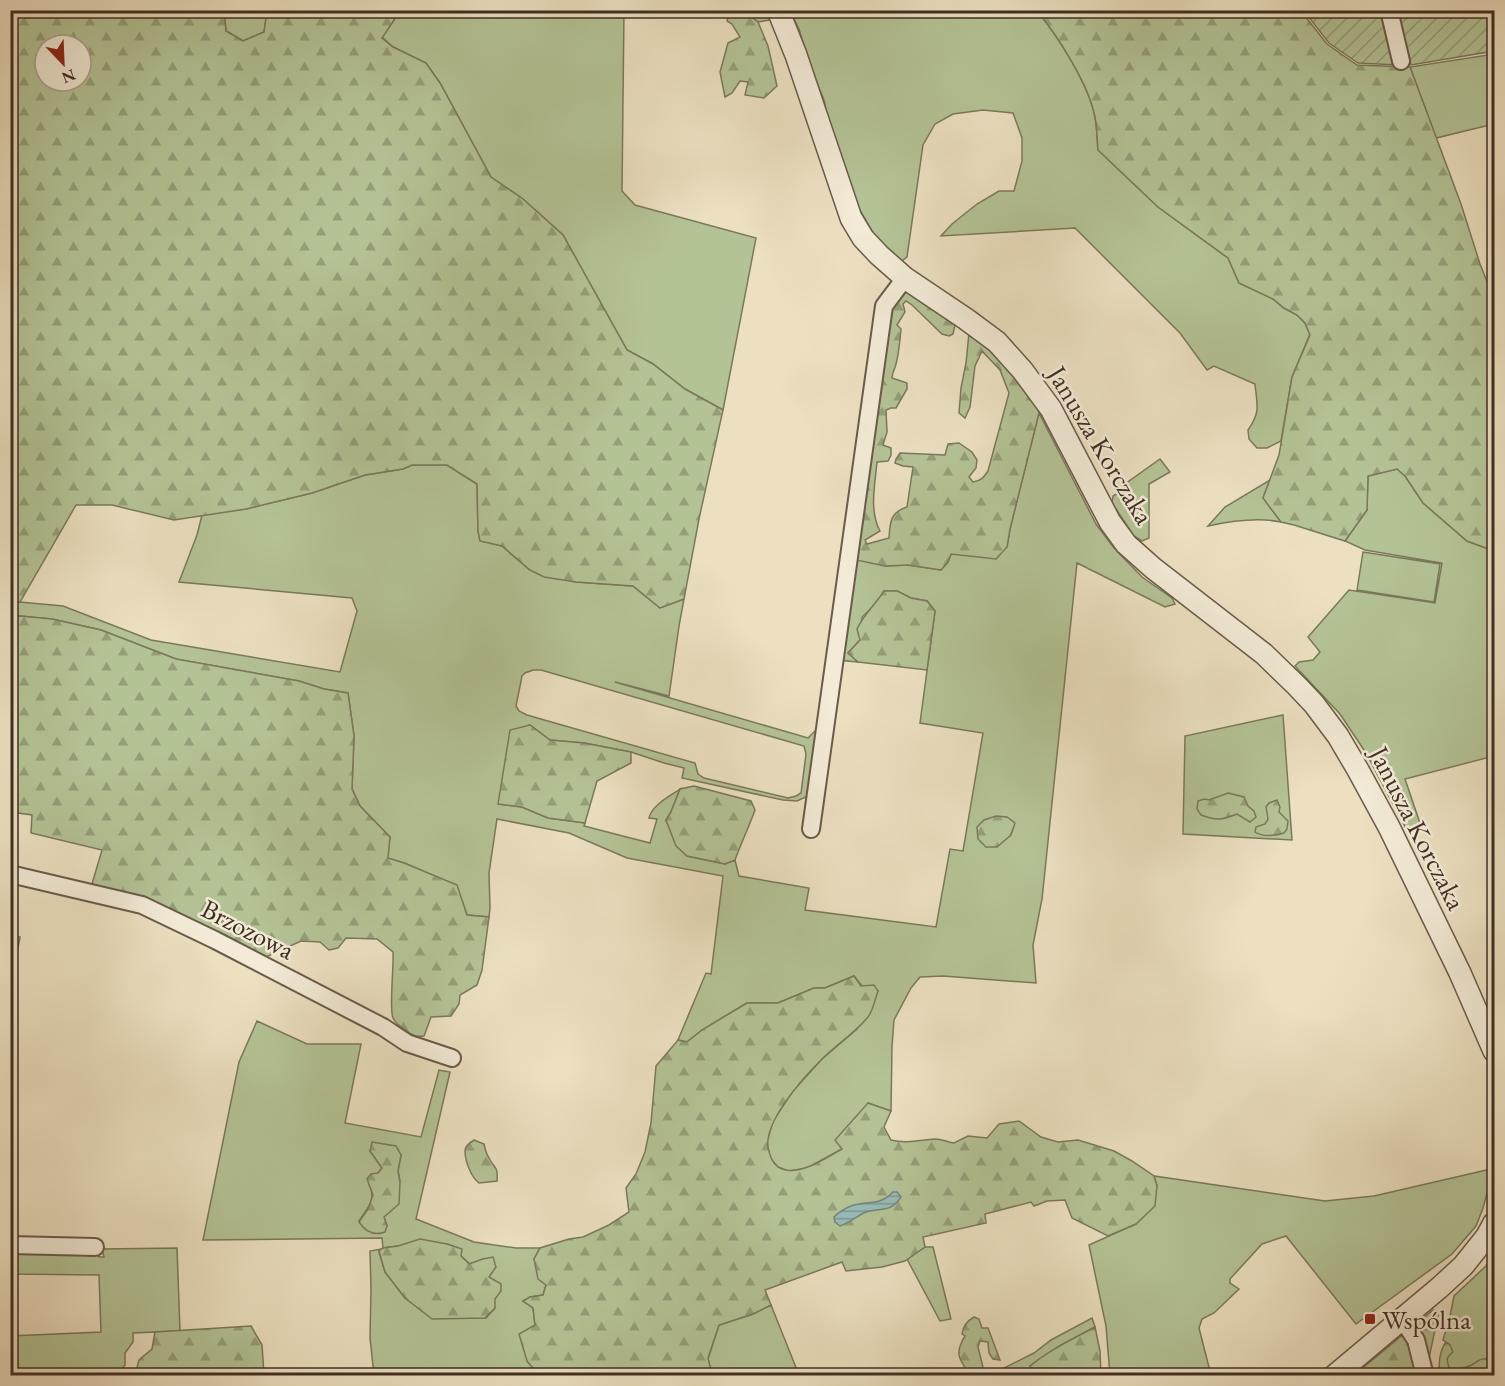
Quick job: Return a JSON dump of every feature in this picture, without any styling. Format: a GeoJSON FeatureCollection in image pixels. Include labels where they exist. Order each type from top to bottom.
{"type":"FeatureCollection","features":[{"type":"Feature","properties":{"kind":"street","name":"Janusza Korczaka"},"geometry":{"type":"LineString","coordinates":[[778,10],[796,55],[850,218],[863,238],[905,278],[997,342],[1023,370],[1051,409],[1110,522],[1126,544],[1153,568],[1264,654],[1314,704],[1338,736],[1389,827],[1494,1051]]}},
{"type":"Feature","properties":{"kind":"street"},"geometry":{"type":"LineString","coordinates":[[1389,10],[1401,61]]}},
{"type":"Feature","properties":{"kind":"street"},"geometry":{"type":"LineString","coordinates":[[811,829],[884,306],[905,278]]}},
{"type":"Feature","properties":{"kind":"street","name":"Brzozowa"},"geometry":{"type":"LineString","coordinates":[[10,874],[142,905],[383,1027],[407,1043],[452,1058]]}},
{"type":"Feature","properties":{"kind":"street"},"geometry":{"type":"LineString","coordinates":[[1334,1376],[1463,1266],[1494,1223]]}},
{"type":"Feature","properties":{"kind":"street"},"geometry":{"type":"LineString","coordinates":[[10,1245],[95,1247]]}},
{"type":"Feature","properties":{"kind":"street"},"geometry":{"type":"LineString","coordinates":[[1402,1319],[1416,1340],[1425,1376]]}},
{"type":"Feature","properties":{"kind":"green space"},"geometry":{"type":"Polygon","coordinates":[[[11,10],[224,11],[226,31],[243,41],[264,32],[267,11],[400,11],[382,38],[393,47],[426,63],[440,83],[491,177],[523,199],[563,235],[627,350],[653,364],[685,389],[723,410],[684,599],[660,608],[633,586],[544,577],[530,570],[502,546],[480,541],[477,484],[447,465],[412,465],[403,469],[365,475],[312,493],[246,509],[174,520],[112,505],[76,505],[20,602],[11,604],[11,10]]]}},
{"type":"Feature","properties":{"kind":"green space"},"geometry":{"type":"Polygon","coordinates":[[[224,11],[267,11],[264,32],[243,41],[226,31],[224,11]]]}},
{"type":"Feature","properties":{"kind":"green space"},"geometry":{"type":"Polygon","coordinates":[[[400,11],[624,11],[622,191],[635,205],[756,238],[723,410],[685,389],[653,364],[627,350],[563,235],[523,199],[491,177],[440,83],[426,63],[393,47],[382,37],[400,11]]]}},
{"type":"Feature","properties":{"kind":"green space"},"geometry":{"type":"Polygon","coordinates":[[[730,11],[744,11],[758,22],[768,46],[777,86],[764,98],[745,95],[748,82],[740,81],[732,93],[725,97],[720,72],[728,43],[740,37],[732,24],[727,21],[730,11]]]}},
{"type":"Feature","properties":{"kind":"green space"},"geometry":{"type":"Polygon","coordinates":[[[744,11],[764,11],[770,20],[758,22],[744,11]]]}},
{"type":"Feature","properties":{"kind":"green space"},"geometry":{"type":"Polygon","coordinates":[[[790,11],[1037,11],[1063,47],[1080,76],[1092,104],[1098,150],[1158,207],[1228,258],[1239,283],[1273,299],[1305,323],[1310,334],[1292,377],[1281,441],[1267,448],[1257,448],[1249,439],[1248,430],[1256,413],[1255,384],[1214,366],[1207,370],[1180,333],[1075,228],[941,236],[977,204],[999,191],[1014,191],[1022,161],[1022,138],[1013,113],[983,110],[953,114],[935,124],[923,145],[907,257],[899,263],[875,236],[858,207],[836,159],[824,100],[811,69],[799,29],[790,11]]]}},
{"type":"Feature","properties":{"kind":"green space"},"geometry":{"type":"Polygon","coordinates":[[[1037,11],[1301,11],[1327,44],[1357,65],[1410,67],[1494,299],[1494,551],[1467,541],[1423,503],[1405,476],[1397,469],[1368,476],[1367,510],[1345,541],[1281,522],[1263,498],[1279,455],[1292,377],[1310,335],[1305,323],[1273,299],[1239,283],[1228,258],[1158,207],[1098,150],[1092,104],[1080,76],[1063,47],[1037,11]]]}},
{"type":"Feature","properties":{"kind":"green space"},"geometry":{"type":"Polygon","coordinates":[[[1304,11],[1379,11],[1397,65],[1358,63],[1329,43],[1304,11]]]}},
{"type":"Feature","properties":{"kind":"green space"},"geometry":{"type":"Polygon","coordinates":[[[1397,11],[1494,11],[1494,51],[1411,65],[1397,11]]]}},
{"type":"Feature","properties":{"kind":"green space"},"geometry":{"type":"Polygon","coordinates":[[[1494,54],[1494,124],[1436,138],[1410,67],[1494,54]]]}},
{"type":"Feature","properties":{"kind":"green space"},"geometry":{"type":"Polygon","coordinates":[[[903,291],[910,291],[955,325],[953,334],[949,336],[942,334],[912,305],[906,301],[903,304],[905,312],[897,325],[901,329],[892,378],[907,383],[907,389],[896,408],[886,410],[887,432],[883,445],[891,448],[891,455],[888,461],[877,462],[874,497],[875,515],[880,531],[865,540],[867,544],[889,538],[894,515],[907,507],[913,467],[895,463],[900,453],[945,455],[948,444],[959,443],[972,452],[977,460],[976,468],[969,477],[973,482],[978,481],[988,471],[1009,393],[1000,370],[982,351],[975,366],[970,407],[965,418],[959,413],[969,333],[971,333],[1004,361],[1037,405],[1039,413],[1007,547],[996,559],[951,554],[941,570],[908,565],[885,566],[856,560],[889,306],[903,291]]]}},
{"type":"Feature","properties":{"kind":"green space"},"geometry":{"type":"Polygon","coordinates":[[[1039,413],[1096,524],[1114,548],[1142,577],[1172,598],[1175,604],[1165,607],[1077,563],[1042,899],[1033,945],[1036,983],[943,976],[920,977],[911,988],[894,1020],[891,1111],[868,1103],[842,1149],[807,1168],[789,1171],[778,1167],[770,1158],[767,1142],[773,1121],[793,1091],[822,1059],[857,1029],[878,991],[862,986],[854,976],[825,988],[814,988],[778,1003],[747,1003],[702,1030],[687,1042],[678,1040],[706,973],[711,974],[723,876],[627,858],[569,833],[497,819],[489,873],[489,917],[467,915],[456,885],[387,858],[390,837],[360,806],[352,789],[354,736],[348,693],[324,689],[299,681],[176,659],[101,630],[52,619],[11,617],[11,604],[20,602],[63,606],[151,640],[340,672],[357,611],[352,598],[179,582],[202,515],[246,509],[312,493],[365,475],[403,469],[412,465],[447,465],[477,484],[480,541],[502,546],[530,570],[576,582],[633,586],[660,608],[684,599],[669,696],[615,682],[808,738],[816,730],[819,731],[810,795],[797,801],[682,778],[684,768],[631,752],[584,743],[550,740],[530,725],[518,729],[499,804],[522,807],[548,818],[585,823],[584,826],[650,843],[657,819],[649,818],[651,813],[662,801],[680,789],[666,820],[687,856],[725,864],[735,860],[739,876],[809,888],[805,910],[936,927],[950,849],[963,851],[983,733],[920,723],[935,611],[927,601],[911,598],[897,591],[884,591],[876,604],[862,617],[860,640],[848,653],[858,662],[837,660],[851,553],[885,566],[908,565],[941,570],[951,554],[1007,547],[1039,413]],[[533,670],[522,676],[516,706],[519,711],[527,715],[695,763],[698,774],[704,778],[788,798],[801,793],[806,754],[804,746],[541,670],[533,670]]]}},
{"type":"Feature","properties":{"kind":"green space"},"geometry":{"type":"Polygon","coordinates":[[[1160,459],[1170,472],[1149,484],[1149,538],[1142,541],[1134,536],[1112,503],[1113,496],[1118,493],[1133,509],[1140,506],[1125,484],[1160,459]]]}},
{"type":"Feature","properties":{"kind":"green space"},"geometry":{"type":"Polygon","coordinates":[[[1397,469],[1405,476],[1423,503],[1467,541],[1494,551],[1494,756],[1405,779],[1422,829],[1410,836],[1366,753],[1340,714],[1295,666],[1299,662],[1313,660],[1320,652],[1308,637],[1349,590],[1435,603],[1442,563],[1365,550],[1345,541],[1367,510],[1368,476],[1397,469]]]}},
{"type":"Feature","properties":{"kind":"green space"},"geometry":{"type":"Polygon","coordinates":[[[1270,480],[1263,498],[1281,522],[1244,520],[1208,526],[1225,507],[1270,480]]]}},
{"type":"Feature","properties":{"kind":"green space"},"geometry":{"type":"Polygon","coordinates":[[[1363,552],[1440,564],[1434,602],[1357,590],[1363,552]]]}},
{"type":"Feature","properties":{"kind":"green space"},"geometry":{"type":"Polygon","coordinates":[[[884,591],[897,591],[911,598],[927,601],[935,611],[927,670],[858,662],[848,653],[860,640],[857,629],[884,591]]]}},
{"type":"Feature","properties":{"kind":"green space"},"geometry":{"type":"Polygon","coordinates":[[[11,617],[52,619],[101,630],[176,659],[299,681],[324,689],[348,693],[354,736],[352,789],[360,806],[390,837],[388,858],[457,885],[467,915],[489,917],[482,970],[477,985],[460,995],[459,1004],[451,1016],[431,1017],[424,1036],[413,1035],[397,1024],[392,1013],[393,952],[377,939],[346,938],[338,948],[329,950],[320,942],[301,941],[264,958],[152,902],[92,884],[102,850],[31,833],[32,815],[11,812],[11,617]]]}},
{"type":"Feature","properties":{"kind":"green space"},"geometry":{"type":"Polygon","coordinates":[[[1283,715],[1292,840],[1183,834],[1185,736],[1283,715]]]}},
{"type":"Feature","properties":{"kind":"green space"},"geometry":{"type":"Polygon","coordinates":[[[530,725],[550,740],[584,743],[631,752],[631,763],[597,781],[585,823],[548,818],[522,807],[498,804],[510,730],[530,725]]]}},
{"type":"Feature","properties":{"kind":"green space"},"geometry":{"type":"Polygon","coordinates":[[[694,786],[751,801],[755,810],[735,860],[725,864],[687,856],[676,846],[666,820],[680,789],[694,786]]]}},
{"type":"Feature","properties":{"kind":"green space"},"geometry":{"type":"Polygon","coordinates":[[[1228,793],[1244,797],[1256,817],[1250,822],[1237,814],[1215,819],[1201,815],[1197,809],[1198,801],[1209,800],[1228,793]]]}},
{"type":"Feature","properties":{"kind":"green space"},"geometry":{"type":"Polygon","coordinates":[[[1277,800],[1280,807],[1279,812],[1288,821],[1287,829],[1284,833],[1273,835],[1261,835],[1255,832],[1256,827],[1265,824],[1268,819],[1266,807],[1277,800]]]}},
{"type":"Feature","properties":{"kind":"green space"},"geometry":{"type":"Polygon","coordinates":[[[996,816],[1007,817],[1015,823],[1011,835],[997,847],[986,847],[978,839],[977,827],[984,820],[996,816]]]}},
{"type":"Feature","properties":{"kind":"green space"},"geometry":{"type":"Polygon","coordinates":[[[12,935],[20,937],[11,985],[10,938],[12,935]]]}},
{"type":"Feature","properties":{"kind":"green space"},"geometry":{"type":"Polygon","coordinates":[[[854,976],[861,986],[874,985],[878,991],[873,1008],[863,1023],[805,1078],[778,1113],[768,1137],[768,1148],[778,1167],[793,1171],[802,1169],[842,1149],[835,1140],[868,1103],[891,1111],[884,1127],[891,1140],[908,1142],[940,1139],[954,1143],[968,1136],[987,1138],[999,1124],[1019,1121],[1041,1137],[1058,1142],[1078,1140],[1114,1151],[1154,1176],[1157,1186],[1155,1206],[1136,1224],[1108,1236],[1072,1218],[1065,1200],[1047,1201],[1034,1206],[1031,1202],[985,1214],[986,1223],[923,1237],[925,1247],[905,1261],[882,1267],[846,1271],[842,1262],[765,1290],[771,1305],[753,1314],[719,1325],[708,1358],[712,1375],[532,1375],[533,1368],[527,1361],[519,1334],[535,1325],[533,1308],[523,1301],[530,1297],[543,1295],[546,1285],[538,1279],[534,1259],[540,1248],[583,1237],[609,1225],[629,1212],[626,1188],[636,1174],[645,1152],[651,1123],[656,1066],[678,1040],[687,1042],[702,1030],[747,1003],[778,1003],[814,988],[825,988],[854,976]]]}},
{"type":"Feature","properties":{"kind":"green space"},"geometry":{"type":"Polygon","coordinates":[[[257,1021],[307,1044],[361,1044],[345,1123],[421,1137],[439,1070],[450,1072],[416,1219],[474,1242],[516,1248],[540,1248],[534,1259],[546,1285],[543,1295],[530,1297],[523,1301],[533,1308],[535,1325],[527,1361],[533,1368],[532,1375],[374,1375],[370,1338],[370,1251],[381,1249],[379,1252],[385,1272],[405,1298],[472,1318],[486,1318],[495,1308],[483,1259],[470,1264],[461,1256],[461,1249],[447,1244],[383,1248],[382,1238],[203,1240],[239,1062],[257,1021]],[[370,1151],[382,1168],[369,1184],[371,1200],[359,1221],[387,1226],[384,1217],[400,1182],[398,1171],[401,1155],[370,1151]]]}},
{"type":"Feature","properties":{"kind":"green space"},"geometry":{"type":"Polygon","coordinates":[[[474,1140],[484,1144],[487,1155],[496,1170],[497,1181],[479,1183],[471,1173],[465,1151],[474,1140]]]}},
{"type":"Feature","properties":{"kind":"green space"},"geometry":{"type":"Polygon","coordinates":[[[372,1142],[396,1146],[401,1155],[398,1171],[399,1204],[384,1217],[387,1226],[385,1232],[377,1233],[367,1230],[359,1222],[368,1209],[373,1195],[367,1179],[382,1168],[370,1151],[372,1142]]]}},
{"type":"Feature","properties":{"kind":"green space"},"geometry":{"type":"Polygon","coordinates":[[[1491,1169],[1490,1182],[1476,1226],[1452,1254],[1356,1324],[1286,1236],[1262,1244],[1230,1279],[1230,1283],[1239,1289],[1214,1313],[1202,1319],[1199,1328],[1211,1375],[1110,1375],[1106,1326],[1089,1245],[1136,1224],[1157,1186],[1154,1176],[1325,1201],[1374,1196],[1491,1169]]]}},
{"type":"Feature","properties":{"kind":"green space"},"geometry":{"type":"Polygon","coordinates":[[[420,1239],[462,1249],[461,1256],[469,1264],[493,1257],[496,1267],[489,1277],[501,1284],[501,1291],[495,1299],[495,1308],[485,1318],[432,1319],[405,1298],[385,1272],[379,1251],[420,1239]]]}},
{"type":"Feature","properties":{"kind":"green space"},"geometry":{"type":"Polygon","coordinates":[[[925,1247],[933,1247],[951,1319],[940,1321],[907,1259],[925,1247]]]}},
{"type":"Feature","properties":{"kind":"green space"},"geometry":{"type":"Polygon","coordinates":[[[177,1248],[180,1331],[133,1333],[133,1342],[125,1353],[125,1365],[117,1375],[11,1375],[10,1336],[101,1332],[99,1275],[11,1274],[11,1251],[86,1250],[104,1257],[102,1249],[177,1248]]]}},
{"type":"Feature","properties":{"kind":"green space"},"geometry":{"type":"Polygon","coordinates":[[[1494,1254],[1494,1362],[1487,1358],[1467,1367],[1448,1370],[1446,1361],[1450,1345],[1443,1340],[1454,1296],[1486,1266],[1494,1254]]]}},
{"type":"Feature","properties":{"kind":"green space"},"geometry":{"type":"Polygon","coordinates":[[[771,1305],[799,1375],[712,1375],[708,1359],[719,1325],[753,1314],[771,1305]]]}},
{"type":"Feature","properties":{"kind":"green space"},"geometry":{"type":"Polygon","coordinates":[[[1433,1310],[1439,1311],[1429,1358],[1429,1375],[1353,1376],[1433,1310]]]}},
{"type":"Feature","properties":{"kind":"green space"},"geometry":{"type":"Polygon","coordinates":[[[974,1317],[979,1319],[982,1328],[988,1328],[1000,1360],[993,1359],[989,1353],[988,1342],[980,1341],[978,1347],[983,1367],[978,1375],[970,1375],[959,1352],[965,1336],[962,1334],[963,1329],[974,1317]]]}},
{"type":"Feature","properties":{"kind":"green space"},"geometry":{"type":"Polygon","coordinates":[[[1092,1318],[1095,1327],[1061,1345],[1030,1366],[1035,1375],[988,1376],[1034,1353],[1051,1340],[1092,1318]]]}},
{"type":"Feature","properties":{"kind":"green space"},"geometry":{"type":"Polygon","coordinates":[[[251,1326],[262,1345],[264,1375],[135,1375],[139,1360],[152,1349],[155,1332],[251,1326]]]}},
{"type":"Feature","properties":{"kind":"green space"},"geometry":{"type":"Polygon","coordinates":[[[1095,1327],[1100,1351],[1101,1375],[1035,1375],[1030,1366],[1037,1360],[1095,1327]]]}},
{"type":"Feature","properties":{"kind":"green space"},"geometry":{"type":"Polygon","coordinates":[[[1446,1342],[1453,1352],[1447,1359],[1449,1370],[1465,1368],[1485,1359],[1494,1362],[1494,1375],[1439,1375],[1439,1362],[1446,1342]]]}},
{"type":"Feature","properties":{"kind":"water"},"geometry":{"type":"Polygon","coordinates":[[[893,1192],[897,1192],[901,1197],[893,1206],[866,1212],[840,1226],[835,1222],[834,1217],[847,1208],[883,1200],[893,1192]]]}},
{"type":"Feature","properties":{"kind":"place","name":"Wspólna"},"geometry":{"type":"Point","coordinates":[1370,1319]}}]}
